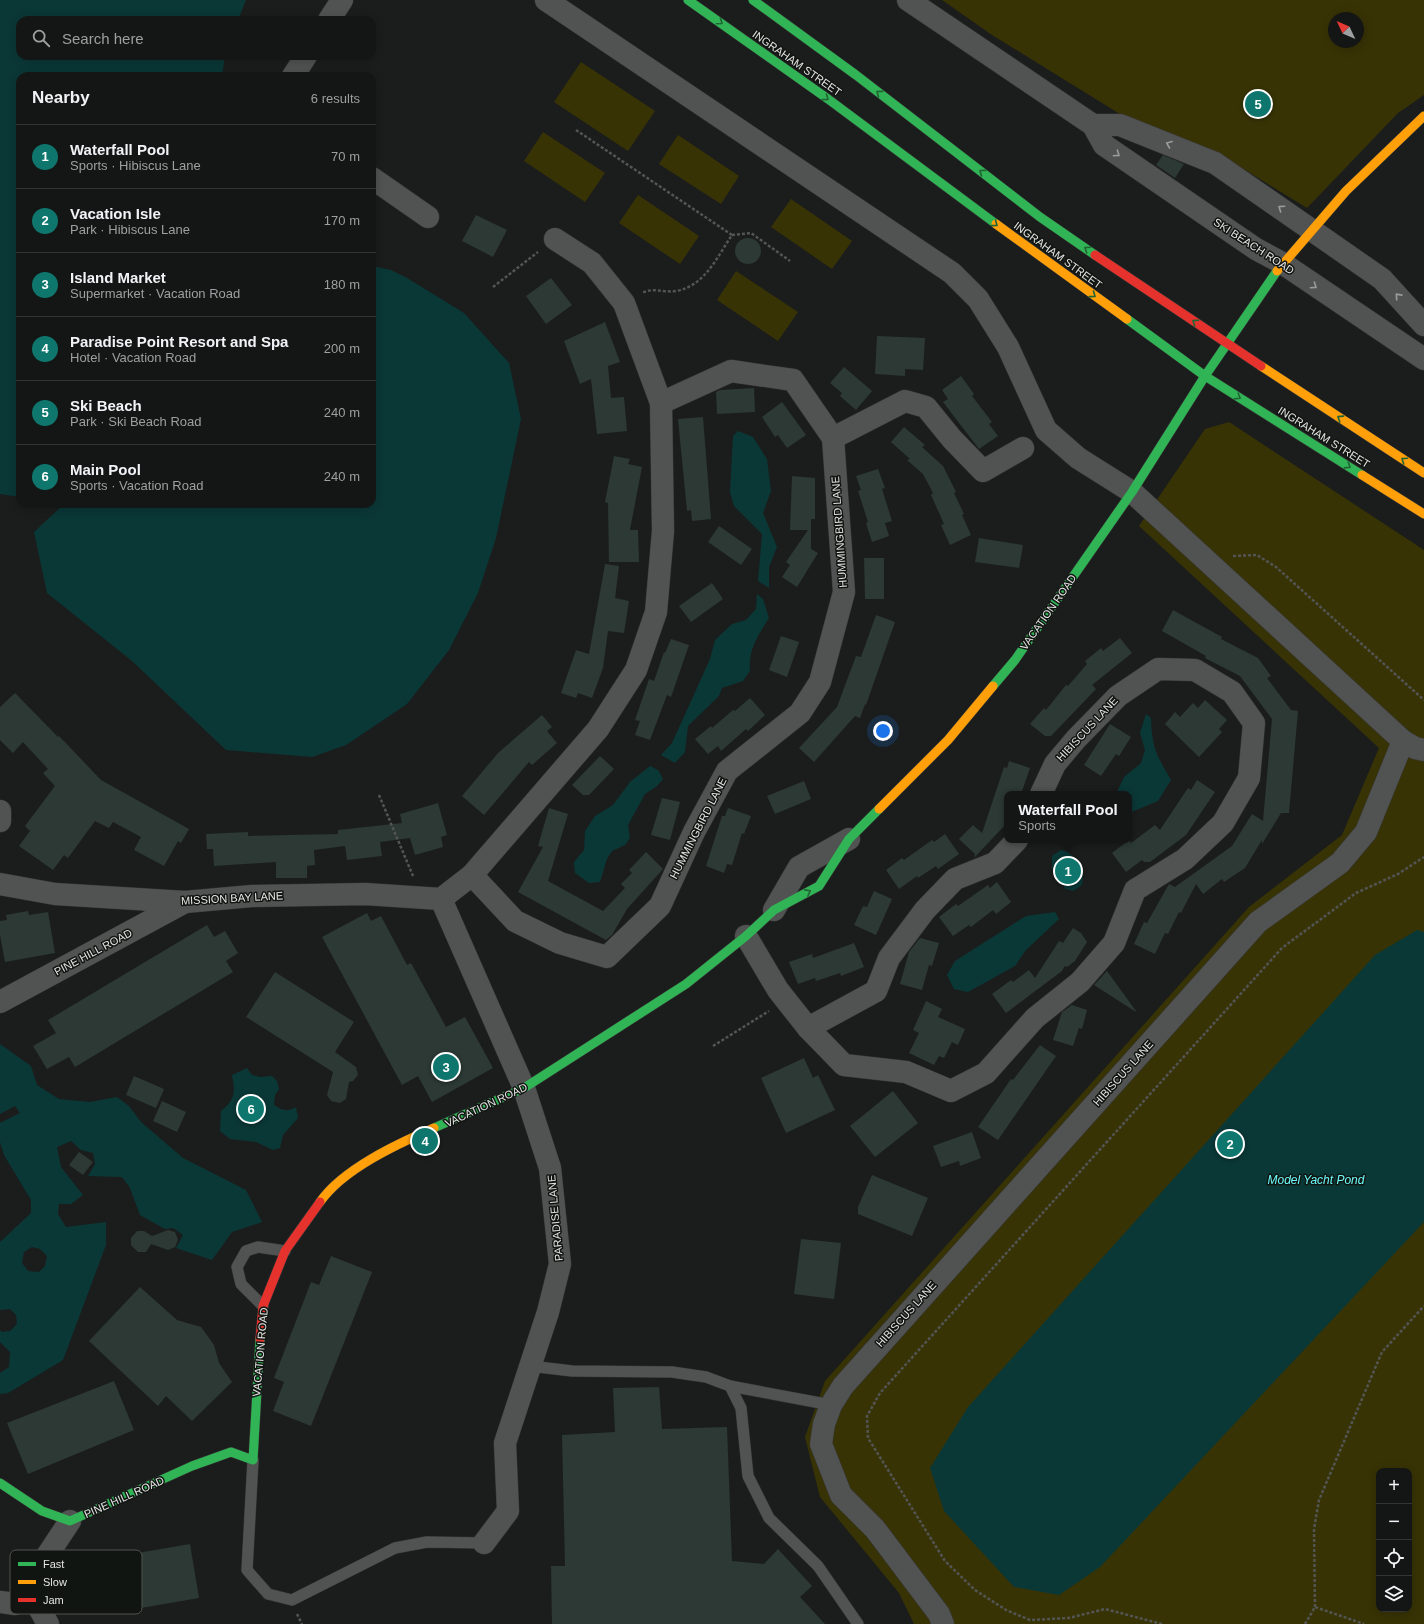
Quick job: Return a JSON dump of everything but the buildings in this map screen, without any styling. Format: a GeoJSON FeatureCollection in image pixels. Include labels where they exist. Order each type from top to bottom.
{"type":"FeatureCollection","features":[{"type":"Feature","properties":{"kind":"street"},"geometry":{"type":"LineString","coordinates":[[332,16],[342,0]]}},
{"type":"Feature","properties":{"kind":"street"},"geometry":{"type":"LineString","coordinates":[[546,0],[952,273],[978,299],[1008,347],[1046,430],[1078,458],[1132,492],[1403,741],[1415,748],[1424,750]]}},
{"type":"Feature","properties":{"kind":"street","name":"INGRAHAM STREET"},"geometry":{"type":"LineString","coordinates":[[688,0],[828,99],[1033,252],[1205,376],[1424,514]]}},
{"type":"Feature","properties":{"kind":"street","name":"INGRAHAM STREET"},"geometry":{"type":"LineString","coordinates":[[753,0],[856,76],[1040,217],[1227,344],[1424,473]]}},
{"type":"Feature","properties":{"kind":"street"},"geometry":{"type":"LineString","coordinates":[[908,0],[1093,125],[1120,125],[1215,163],[1382,279],[1424,325]]}},
{"type":"Feature","properties":{"kind":"street"},"geometry":{"type":"LineString","coordinates":[[296,72],[304,60]]}},
{"type":"Feature","properties":{"kind":"street"},"geometry":{"type":"LineString","coordinates":[[1227,344],[1282,264],[1346,191],[1390,147],[1424,116]]}},
{"type":"Feature","properties":{"kind":"street","name":"SKI BEACH ROAD"},"geometry":{"type":"LineString","coordinates":[[1093,125],[1104,145],[1256,249],[1282,264],[1424,359]]}},
{"type":"Feature","properties":{"kind":"street"},"geometry":{"type":"LineString","coordinates":[[376,181],[428,217]]}},
{"type":"Feature","properties":{"kind":"street"},"geometry":{"type":"LineString","coordinates":[[432,898],[472,875],[598,729],[636,670],[656,612],[663,531],[661,403],[624,303],[592,263],[555,239]]}},
{"type":"Feature","properties":{"kind":"street","name":"VACATION ROAD"},"geometry":{"type":"LineString","coordinates":[[253,1460],[259,1350],[264,1306],[285,1251],[329,1189],[387,1150],[524,1088],[686,984],[746,936],[774,910],[800,867],[848,839],[948,740],[1015,660],[1132,492],[1205,376],[1227,344]]}},
{"type":"Feature","properties":{"kind":"street"},"geometry":{"type":"LineString","coordinates":[[661,403],[731,372],[793,380],[833,438],[905,401],[926,407],[952,440],[982,471],[1023,448]]}},
{"type":"Feature","properties":{"kind":"street","name":"HUMMINGBIRD LANE"},"geometry":{"type":"LineString","coordinates":[[472,875],[515,921],[560,943],[607,958],[660,906],[694,832],[727,771],[800,713],[820,682],[844,592],[833,438]]}},
{"type":"Feature","properties":{"kind":"street","name":"HIBISCUS LANE"},"geometry":{"type":"LineString","coordinates":[[746,936],[778,990],[808,1028],[844,1065],[906,1072],[951,1091],[986,1073],[1035,1018],[1080,982],[1114,943],[1135,890],[1185,859],[1223,823],[1249,778],[1254,723],[1232,692],[1195,670],[1158,669],[1118,696],[1076,739],[1055,764],[1042,791]]}},
{"type":"Feature","properties":{"kind":"street","name":"HIBISCUS LANE"},"geometry":{"type":"LineString","coordinates":[[943,1624],[939,1614],[875,1530],[841,1495],[821,1444],[824,1424],[831,1405],[843,1386],[1258,922],[1340,863],[1366,832],[1403,741]]}},
{"type":"Feature","properties":{"kind":"street"},"geometry":{"type":"LineString","coordinates":[[0,811],[0,821]]}},
{"type":"Feature","properties":{"kind":"street"},"geometry":{"type":"LineString","coordinates":[[808,1028],[876,991],[889,958],[925,910],[955,879],[995,862],[1014,843]]}},
{"type":"Feature","properties":{"kind":"street","name":"MISSION BAY LANE"},"geometry":{"type":"LineString","coordinates":[[0,884],[55,894],[185,902],[260,896],[365,894],[432,898]]}},
{"type":"Feature","properties":{"kind":"street","name":"PARADISE LANE"},"geometry":{"type":"LineString","coordinates":[[432,898],[524,1088],[550,1168],[560,1264],[548,1312],[505,1443],[508,1511],[484,1543]]}},
{"type":"Feature","properties":{"kind":"street","name":"PINE HILL ROAD"},"geometry":{"type":"LineString","coordinates":[[0,1002],[185,902]]}},
{"type":"Feature","properties":{"kind":"street","name":"PINE HILL ROAD"},"geometry":{"type":"LineString","coordinates":[[0,1483],[13,1490],[42,1511],[70,1521],[192,1466],[232,1452],[253,1460]]}},
{"type":"Feature","properties":{"kind":"street"},"geometry":{"type":"LineString","coordinates":[[51,1550],[70,1521]]}},
{"type":"Feature","properties":{"kind":"street"},"geometry":{"type":"LineString","coordinates":[[0,1602],[10,1603]]}},
{"type":"Feature","properties":{"kind":"street"},"geometry":{"type":"LineString","coordinates":[[42,1614],[48,1624]]}},
{"type":"Feature","properties":{"kind":"lane"},"geometry":{"type":"LineString","coordinates":[[264,1306],[241,1284],[237,1267],[246,1251],[258,1247],[285,1251]]}},
{"type":"Feature","properties":{"kind":"lane"},"geometry":{"type":"LineString","coordinates":[[530,1366],[572,1371],[672,1372],[706,1377],[730,1386],[831,1405]]}},
{"type":"Feature","properties":{"kind":"lane"},"geometry":{"type":"LineString","coordinates":[[730,1386],[741,1408],[748,1476],[769,1518],[818,1566],[858,1624]]}},
{"type":"Feature","properties":{"kind":"lane"},"geometry":{"type":"LineString","coordinates":[[253,1460],[247,1570],[268,1594],[292,1600],[395,1548],[427,1542],[484,1543]]}},
{"type":"Feature","properties":{"kind":"path"},"geometry":{"type":"LineString","coordinates":[[576,130],[732,235],[751,233],[790,261]]}},
{"type":"Feature","properties":{"kind":"path"},"geometry":{"type":"LineString","coordinates":[[624,303],[647,290],[675,291],[694,285],[702,279],[732,235]]}},
{"type":"Feature","properties":{"kind":"path"},"geometry":{"type":"LineString","coordinates":[[493,287],[555,239]]}},
{"type":"Feature","properties":{"kind":"path"},"geometry":{"type":"LineString","coordinates":[[1226,556],[1257,555],[1276,567],[1424,700]]}},
{"type":"Feature","properties":{"kind":"path"},"geometry":{"type":"LineString","coordinates":[[379,795],[432,898]]}},
{"type":"Feature","properties":{"kind":"path"},"geometry":{"type":"LineString","coordinates":[[1162,1624],[1105,1609],[1069,1618],[1030,1620],[1006,1610],[975,1590],[945,1561],[884,1467],[868,1438],[867,1416],[880,1392],[1282,948],[1356,893],[1398,874],[1424,857]]}},
{"type":"Feature","properties":{"kind":"path"},"geometry":{"type":"LineString","coordinates":[[713,1046],[786,1000]]}},
{"type":"Feature","properties":{"kind":"path"},"geometry":{"type":"LineString","coordinates":[[1305,1624],[1315,1607],[1314,1529],[1319,1500],[1382,1352],[1424,1306]]}},
{"type":"Feature","properties":{"kind":"path"},"geometry":{"type":"LineString","coordinates":[[1315,1607],[1364,1624]]}},
{"type":"Feature","properties":{"kind":"shaded area"},"geometry":{"type":"Polygon","coordinates":[[[942,0],[1424,0],[1424,95],[1398,113],[1307,208],[1221,155],[1128,119],[992,35],[942,0]]]}},
{"type":"Feature","properties":{"kind":"shaded area"},"geometry":{"type":"Polygon","coordinates":[[[581,62],[655,111],[628,151],[554,102],[581,62]]]}},
{"type":"Feature","properties":{"kind":"shaded area"},"geometry":{"type":"Polygon","coordinates":[[[543,132],[605,173],[585,202],[524,161],[543,132]]]}},
{"type":"Feature","properties":{"kind":"shaded area"},"geometry":{"type":"Polygon","coordinates":[[[678,135],[739,176],[721,204],[659,164],[678,135]]]}},
{"type":"Feature","properties":{"kind":"shaded area"},"geometry":{"type":"Polygon","coordinates":[[[638,195],[699,236],[680,264],[619,223],[638,195]]]}},
{"type":"Feature","properties":{"kind":"shaded area"},"geometry":{"type":"Polygon","coordinates":[[[791,199],[852,241],[832,269],[771,227],[791,199]]]}},
{"type":"Feature","properties":{"kind":"shaded area"},"geometry":{"type":"Polygon","coordinates":[[[736,271],[798,312],[778,341],[717,300],[736,271]]]}},
{"type":"Feature","properties":{"kind":"shaded area"},"geometry":{"type":"Polygon","coordinates":[[[1229,422],[1424,550],[1424,1624],[914,1624],[899,1593],[820,1497],[805,1437],[825,1381],[1249,907],[1342,835],[1379,748],[1139,526],[1205,429],[1229,422]]]}},
{"type":"Feature","properties":{"kind":"water"},"geometry":{"type":"Polygon","coordinates":[[[0,0],[246,0],[240,16],[16,16],[16,60],[224,60],[223,72],[16,72],[16,496],[0,494],[0,0]]]}},
{"type":"Feature","properties":{"kind":"water"},"geometry":{"type":"Polygon","coordinates":[[[376,267],[391,270],[407,278],[464,313],[509,363],[521,419],[496,538],[478,593],[449,650],[407,704],[346,745],[312,757],[226,750],[132,661],[47,593],[34,532],[60,508],[376,508],[376,267]]]}},
{"type":"Feature","properties":{"kind":"water"},"geometry":{"type":"Polygon","coordinates":[[[738,431],[753,437],[767,459],[771,491],[763,513],[777,547],[769,567],[769,588],[758,581],[762,534],[734,506],[730,492],[733,436],[738,431]]]}},
{"type":"Feature","properties":{"kind":"water"},"geometry":{"type":"Polygon","coordinates":[[[757,594],[763,599],[769,618],[752,649],[750,671],[743,681],[722,688],[719,696],[688,726],[685,752],[675,763],[661,755],[672,743],[710,659],[715,640],[732,624],[746,620],[756,609],[757,594]]]}},
{"type":"Feature","properties":{"kind":"water"},"geometry":{"type":"Polygon","coordinates":[[[1146,714],[1151,718],[1152,737],[1156,750],[1171,780],[1158,801],[1132,812],[1132,791],[1117,791],[1124,777],[1141,763],[1145,750],[1140,733],[1146,714]]]}},
{"type":"Feature","properties":{"kind":"water"},"geometry":{"type":"Polygon","coordinates":[[[650,766],[658,770],[663,779],[657,786],[645,794],[628,825],[630,838],[625,845],[612,851],[607,859],[600,882],[589,883],[575,873],[574,862],[584,850],[585,831],[595,816],[613,805],[630,782],[650,766]]]}},
{"type":"Feature","properties":{"kind":"water"},"geometry":{"type":"Polygon","coordinates":[[[1061,850],[1071,854],[1083,873],[1082,885],[1073,891],[1065,889],[1060,877],[1052,868],[1052,856],[1061,850]]]}},
{"type":"Feature","properties":{"kind":"water"},"geometry":{"type":"Polygon","coordinates":[[[1055,912],[1059,919],[1026,950],[1015,966],[968,992],[954,989],[947,975],[955,961],[1026,916],[1055,912]]]}},
{"type":"Feature","properties":{"kind":"water","name":"Model Yacht Pond"},"geometry":{"type":"Polygon","coordinates":[[[1417,930],[1424,932],[1424,1222],[1100,1567],[1059,1595],[1014,1587],[944,1511],[930,1468],[968,1407],[1375,955],[1417,930]]]}},
{"type":"Feature","properties":{"kind":"water"},"geometry":{"type":"Polygon","coordinates":[[[0,1044],[31,1066],[37,1085],[59,1099],[90,1102],[117,1097],[129,1106],[141,1122],[183,1158],[246,1190],[262,1222],[232,1232],[212,1260],[176,1248],[183,1235],[173,1228],[165,1229],[140,1215],[130,1188],[122,1177],[88,1176],[95,1164],[93,1153],[81,1150],[71,1141],[57,1147],[61,1167],[83,1195],[71,1204],[59,1204],[58,1214],[66,1227],[106,1222],[106,1245],[63,1360],[8,1393],[0,1394],[0,1373],[9,1367],[10,1352],[0,1342],[0,1330],[2,1332],[10,1331],[17,1324],[16,1315],[10,1309],[0,1310],[0,1242],[31,1213],[31,1200],[4,1155],[0,1142],[0,1123],[20,1113],[15,1106],[0,1114],[0,1044]],[[32,1247],[24,1252],[22,1263],[28,1271],[39,1272],[45,1266],[47,1256],[40,1249],[32,1247]]]}},
{"type":"Feature","properties":{"kind":"water"},"geometry":{"type":"Polygon","coordinates":[[[247,1068],[252,1075],[260,1077],[272,1076],[277,1081],[279,1089],[275,1095],[274,1105],[285,1110],[290,1110],[296,1107],[298,1118],[283,1135],[280,1148],[273,1150],[256,1142],[230,1139],[220,1131],[221,1111],[232,1099],[234,1091],[232,1075],[247,1068]]]}},
{"type":"Feature","properties":{"kind":"traffic: fast"},"geometry":{"type":"LineString","coordinates":[[688,0],[828,99],[996,224]]}},
{"type":"Feature","properties":{"kind":"traffic: fast"},"geometry":{"type":"LineString","coordinates":[[753,0],[856,75],[1040,217],[1095,255]]}},
{"type":"Feature","properties":{"kind":"traffic: fast"},"geometry":{"type":"LineString","coordinates":[[993,686],[1015,660],[1132,492],[1205,376],[1277,271]]}},
{"type":"Feature","properties":{"kind":"traffic: fast"},"geometry":{"type":"LineString","coordinates":[[1127,319],[1205,376],[1362,475]]}},
{"type":"Feature","properties":{"kind":"traffic: fast"},"geometry":{"type":"LineString","coordinates":[[434,1128],[524,1088],[686,984],[746,936],[774,910],[819,886],[849,839],[879,809]]}},
{"type":"Feature","properties":{"kind":"traffic: fast"},"geometry":{"type":"LineString","coordinates":[[0,1483],[42,1511],[70,1521],[192,1466],[231,1452],[253,1460],[260,1339]]}},
{"type":"Feature","properties":{"kind":"traffic: slow"},"geometry":{"type":"LineString","coordinates":[[1277,271],[1346,191],[1424,116]]}},
{"type":"Feature","properties":{"kind":"traffic: slow"},"geometry":{"type":"LineString","coordinates":[[996,224],[1127,319]]}},
{"type":"Feature","properties":{"kind":"traffic: slow"},"geometry":{"type":"LineString","coordinates":[[1261,366],[1424,473]]}},
{"type":"Feature","properties":{"kind":"traffic: slow"},"geometry":{"type":"LineString","coordinates":[[1362,475],[1424,514]]}},
{"type":"Feature","properties":{"kind":"traffic: slow"},"geometry":{"type":"LineString","coordinates":[[879,809],[948,740],[993,686]]}},
{"type":"Feature","properties":{"kind":"traffic: slow"},"geometry":{"type":"LineString","coordinates":[[320,1202],[330,1190],[356,1168],[388,1150],[434,1128]]}},
{"type":"Feature","properties":{"kind":"traffic: jam"},"geometry":{"type":"LineString","coordinates":[[1095,255],[1261,366]]}},
{"type":"Feature","properties":{"kind":"traffic: jam"},"geometry":{"type":"LineString","coordinates":[[260,1339],[263,1306],[285,1251],[320,1202]]}},
{"type":"Feature","properties":{"kind":"place","name":"Ski Beach"},"geometry":{"type":"Point","coordinates":[1258,104]}},
{"type":"Feature","properties":{"kind":"place","name":"Waterfall Pool"},"geometry":{"type":"Point","coordinates":[1068,871]}},
{"type":"Feature","properties":{"kind":"place","name":"Island Market"},"geometry":{"type":"Point","coordinates":[446,1067]}},
{"type":"Feature","properties":{"kind":"place","name":"Main Pool"},"geometry":{"type":"Point","coordinates":[251,1109]}},
{"type":"Feature","properties":{"kind":"place","name":"Paradise Point Resort and Spa"},"geometry":{"type":"Point","coordinates":[425,1141]}},
{"type":"Feature","properties":{"kind":"place","name":"Vacation Isle"},"geometry":{"type":"Point","coordinates":[1230,1144]}}]}
